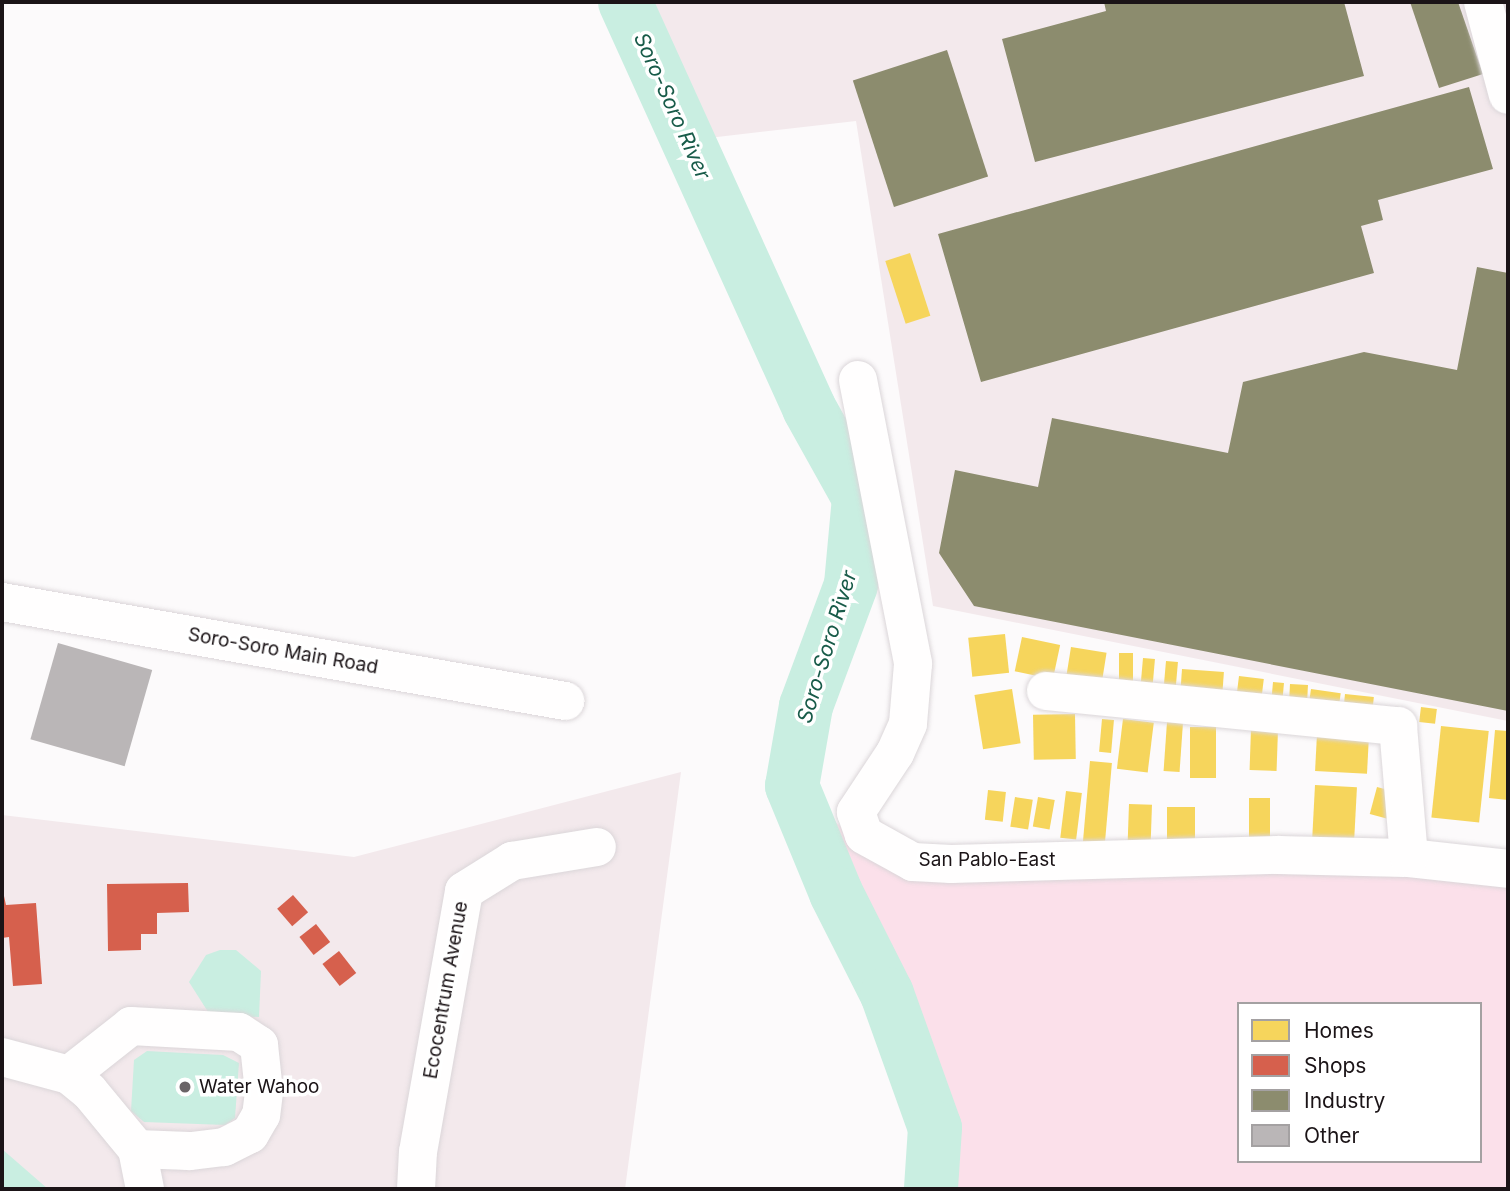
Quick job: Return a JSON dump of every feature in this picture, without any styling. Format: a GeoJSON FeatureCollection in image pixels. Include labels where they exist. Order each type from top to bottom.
{"type":"FeatureCollection","features":[{"type":"Feature","properties":{"kind":"street"},"geometry":{"type":"LineString","coordinates":[[1483,2],[1508,94]]}},
{"type":"Feature","properties":{"kind":"street","name":"San Pablo-East"},"geometry":{"type":"LineString","coordinates":[[859,380],[913,664],[908,724],[895,753],[856,812],[864,835],[913,862],[951,864],[1278,855],[1409,858],[1508,869]]}},
{"type":"Feature","properties":{"kind":"street","name":"Soro-Soro Main Road"},"geometry":{"type":"LineString","coordinates":[[2,602],[565,701]]}},
{"type":"Feature","properties":{"kind":"street"},"geometry":{"type":"LineString","coordinates":[[1046,691],[1398,726],[1409,858]]}},
{"type":"Feature","properties":{"kind":"street","name":"Ecocentrum Avenue"},"geometry":{"type":"LineString","coordinates":[[416,1189],[418,1152],[464,891],[512,861],[597,847]]}},
{"type":"Feature","properties":{"kind":"street"},"geometry":{"type":"LineString","coordinates":[[69,1075],[131,1026],[239,1032],[260,1045],[264,1092],[261,1115],[250,1134],[224,1147],[137,1149]]}},
{"type":"Feature","properties":{"kind":"street"},"geometry":{"type":"LineString","coordinates":[[2,1057],[69,1075],[111,1114],[137,1149],[145,1189]]}},
{"type":"Feature","properties":{"kind":"shaded area"},"geometry":{"type":"Polygon","coordinates":[[[653,2],[1508,2],[1508,721],[933,606],[856,121],[700,139],[653,2]]]}},
{"type":"Feature","properties":{"kind":"shaded area"},"geometry":{"type":"Polygon","coordinates":[[[681,772],[625,1189],[2,1189],[2,815],[354,857],[681,772]]]}},
{"type":"Feature","properties":{"kind":"shaded area"},"geometry":{"type":"Polygon","coordinates":[[[792,786],[862,844],[1411,870],[1508,883],[1508,1189],[931,1189],[935,1128],[887,994],[836,893],[792,786]]]}},
{"type":"Feature","properties":{"kind":"shaded area"},"geometry":{"type":"Polygon","coordinates":[[[220,950],[236,950],[261,971],[259,1017],[210,1015],[189,982],[206,955],[220,950]]]}},
{"type":"Feature","properties":{"kind":"shaded area","name":"Water Wahoo"},"geometry":{"type":"Polygon","coordinates":[[[147,1051],[223,1055],[239,1063],[235,1118],[225,1125],[144,1122],[131,1111],[134,1060],[147,1051]]]}},
{"type":"Feature","properties":{"kind":"shaded area"},"geometry":{"type":"Polygon","coordinates":[[[2,1149],[48,1189],[2,1189],[2,1149]]]}},
{"type":"Feature","properties":{"kind":"building: Homes"},"geometry":{"type":"Polygon","coordinates":[[[910,253],[930,316],[906,324],[885,261],[910,253]]]}},
{"type":"Feature","properties":{"kind":"building: Homes"},"geometry":{"type":"Polygon","coordinates":[[[1005,634],[1009,673],[972,677],[968,638],[1005,634]]]}},
{"type":"Feature","properties":{"kind":"building: Homes"},"geometry":{"type":"Polygon","coordinates":[[[1022,637],[1060,645],[1053,679],[1015,671],[1022,637]]]}},
{"type":"Feature","properties":{"kind":"building: Homes"},"geometry":{"type":"Polygon","coordinates":[[[1071,647],[1107,653],[1102,683],[1066,678],[1071,647]]]}},
{"type":"Feature","properties":{"kind":"building: Homes"},"geometry":{"type":"Polygon","coordinates":[[[1119,653],[1133,653],[1133,689],[1119,689],[1119,653]]]}},
{"type":"Feature","properties":{"kind":"building: Homes"},"geometry":{"type":"Polygon","coordinates":[[[1143,658],[1155,659],[1152,691],[1140,690],[1143,658]]]}},
{"type":"Feature","properties":{"kind":"building: Homes"},"geometry":{"type":"Polygon","coordinates":[[[1166,661],[1178,662],[1175,692],[1163,691],[1166,661]]]}},
{"type":"Feature","properties":{"kind":"building: Homes"},"geometry":{"type":"Polygon","coordinates":[[[1182,669],[1224,672],[1222,695],[1180,692],[1182,669]]]}},
{"type":"Feature","properties":{"kind":"building: Homes"},"geometry":{"type":"Polygon","coordinates":[[[1239,676],[1264,679],[1261,702],[1236,699],[1239,676]]]}},
{"type":"Feature","properties":{"kind":"building: Homes"},"geometry":{"type":"Polygon","coordinates":[[[1273,682],[1284,683],[1282,703],[1271,702],[1273,682]]]}},
{"type":"Feature","properties":{"kind":"building: Homes"},"geometry":{"type":"Polygon","coordinates":[[[1290,684],[1308,685],[1307,706],[1289,705],[1290,684]]]}},
{"type":"Feature","properties":{"kind":"building: Homes"},"geometry":{"type":"Polygon","coordinates":[[[1012,689],[1021,743],[983,749],[974,695],[1012,689]]]}},
{"type":"Feature","properties":{"kind":"building: Homes"},"geometry":{"type":"Polygon","coordinates":[[[1311,689],[1341,693],[1339,706],[1309,702],[1311,689]]]}},
{"type":"Feature","properties":{"kind":"building: Homes"},"geometry":{"type":"Polygon","coordinates":[[[1345,694],[1374,697],[1372,710],[1344,707],[1345,694]]]}},
{"type":"Feature","properties":{"kind":"building: Homes"},"geometry":{"type":"Polygon","coordinates":[[[1421,707],[1437,709],[1435,724],[1419,722],[1421,707]]]}},
{"type":"Feature","properties":{"kind":"building: Homes"},"geometry":{"type":"Polygon","coordinates":[[[1075,714],[1076,759],[1034,760],[1033,715],[1075,714]]]}},
{"type":"Feature","properties":{"kind":"building: Homes"},"geometry":{"type":"Polygon","coordinates":[[[1102,719],[1114,720],[1111,753],[1099,752],[1102,719]]]}},
{"type":"Feature","properties":{"kind":"building: Homes"},"geometry":{"type":"Polygon","coordinates":[[[1123,719],[1154,723],[1148,772],[1117,769],[1123,719]]]}},
{"type":"Feature","properties":{"kind":"building: Homes"},"geometry":{"type":"Polygon","coordinates":[[[1167,722],[1183,723],[1180,772],[1164,771],[1167,722]]]}},
{"type":"Feature","properties":{"kind":"building: Homes"},"geometry":{"type":"Polygon","coordinates":[[[1441,726],[1489,731],[1479,823],[1431,817],[1441,726]]]}},
{"type":"Feature","properties":{"kind":"building: Homes"},"geometry":{"type":"Polygon","coordinates":[[[1190,727],[1216,727],[1216,778],[1190,778],[1190,727]]]}},
{"type":"Feature","properties":{"kind":"building: Homes"},"geometry":{"type":"Polygon","coordinates":[[[1251,729],[1278,730],[1277,771],[1250,770],[1251,729]]]}},
{"type":"Feature","properties":{"kind":"building: Homes"},"geometry":{"type":"Polygon","coordinates":[[[1495,730],[1508,731],[1508,800],[1489,798],[1495,730]]]}},
{"type":"Feature","properties":{"kind":"building: Homes"},"geometry":{"type":"Polygon","coordinates":[[[1317,734],[1369,737],[1367,774],[1315,771],[1317,734]]]}},
{"type":"Feature","properties":{"kind":"building: Homes"},"geometry":{"type":"Polygon","coordinates":[[[1090,761],[1112,763],[1105,847],[1083,845],[1090,761]]]}},
{"type":"Feature","properties":{"kind":"building: Homes"},"geometry":{"type":"Polygon","coordinates":[[[1315,785],[1357,787],[1354,845],[1312,843],[1315,785]]]}},
{"type":"Feature","properties":{"kind":"building: Homes"},"geometry":{"type":"Polygon","coordinates":[[[1377,787],[1403,794],[1396,821],[1370,814],[1377,787]]]}},
{"type":"Feature","properties":{"kind":"building: Homes"},"geometry":{"type":"Polygon","coordinates":[[[988,790],[1006,792],[1003,822],[985,820],[988,790]]]}},
{"type":"Feature","properties":{"kind":"building: Homes"},"geometry":{"type":"Polygon","coordinates":[[[1066,791],[1082,793],[1076,840],[1060,838],[1066,791]]]}},
{"type":"Feature","properties":{"kind":"building: Homes"},"geometry":{"type":"Polygon","coordinates":[[[1015,797],[1033,800],[1028,829],[1010,827],[1015,797]]]}},
{"type":"Feature","properties":{"kind":"building: Homes"},"geometry":{"type":"Polygon","coordinates":[[[1038,797],[1055,800],[1050,829],[1033,827],[1038,797]]]}},
{"type":"Feature","properties":{"kind":"building: Homes"},"geometry":{"type":"Polygon","coordinates":[[[1249,798],[1270,798],[1270,844],[1249,844],[1249,798]]]}},
{"type":"Feature","properties":{"kind":"building: Homes"},"geometry":{"type":"Polygon","coordinates":[[[1129,804],[1152,805],[1150,848],[1127,847],[1129,804]]]}},
{"type":"Feature","properties":{"kind":"building: Homes"},"geometry":{"type":"Polygon","coordinates":[[[1167,807],[1195,807],[1195,845],[1167,845],[1167,807]]]}},
{"type":"Feature","properties":{"kind":"building: Shops"},"geometry":{"type":"Polygon","coordinates":[[[188,883],[189,912],[157,913],[157,934],[141,934],[141,950],[108,951],[107,884],[188,883]]]}},
{"type":"Feature","properties":{"kind":"building: Shops"},"geometry":{"type":"Polygon","coordinates":[[[2,887],[6,905],[36,903],[42,984],[13,986],[9,937],[2,938],[2,887]]]}},
{"type":"Feature","properties":{"kind":"building: Shops"},"geometry":{"type":"Polygon","coordinates":[[[293,895],[308,912],[292,926],[277,909],[293,895]]]}},
{"type":"Feature","properties":{"kind":"building: Shops"},"geometry":{"type":"Polygon","coordinates":[[[316,924],[330,942],[314,955],[299,937],[316,924]]]}},
{"type":"Feature","properties":{"kind":"building: Shops"},"geometry":{"type":"Polygon","coordinates":[[[339,951],[356,973],[340,986],[322,964],[339,951]]]}},
{"type":"Feature","properties":{"kind":"building: Industry"},"geometry":{"type":"Polygon","coordinates":[[[1104,2],[1344,2],[1364,76],[1035,162],[1002,39],[1106,11],[1104,2]]]}},
{"type":"Feature","properties":{"kind":"building: Industry"},"geometry":{"type":"Polygon","coordinates":[[[1410,2],[1458,2],[1483,74],[1439,88],[1410,2]]]}},
{"type":"Feature","properties":{"kind":"building: Industry"},"geometry":{"type":"Polygon","coordinates":[[[947,50],[988,176],[894,207],[853,81],[947,50]]]}},
{"type":"Feature","properties":{"kind":"building: Industry"},"geometry":{"type":"Polygon","coordinates":[[[1469,87],[1493,169],[1378,200],[1383,220],[1361,226],[1374,273],[981,382],[938,234],[1469,87]]]}},
{"type":"Feature","properties":{"kind":"building: Industry"},"geometry":{"type":"Polygon","coordinates":[[[1477,267],[1508,273],[1508,711],[974,606],[939,553],[955,470],[1038,487],[1052,418],[1228,453],[1243,382],[1364,352],[1457,370],[1477,267]]]}},
{"type":"Feature","properties":{"kind":"building: Other"},"geometry":{"type":"Polygon","coordinates":[[[58,643],[152,670],[125,766],[30,739],[58,643]]]}},
{"type":"Feature","properties":{"kind":"waterway","name":"Soro-Soro River"},"geometry":{"type":"LineString","coordinates":[[625,2],[809,408],[859,498],[851,585],[806,706],[792,786],[836,893],[887,994],[935,1128],[931,1189]]}},
{"type":"Feature","properties":{"kind":"place","name":"Water Wahoo"},"geometry":{"type":"Point","coordinates":[185,1087]}}]}
